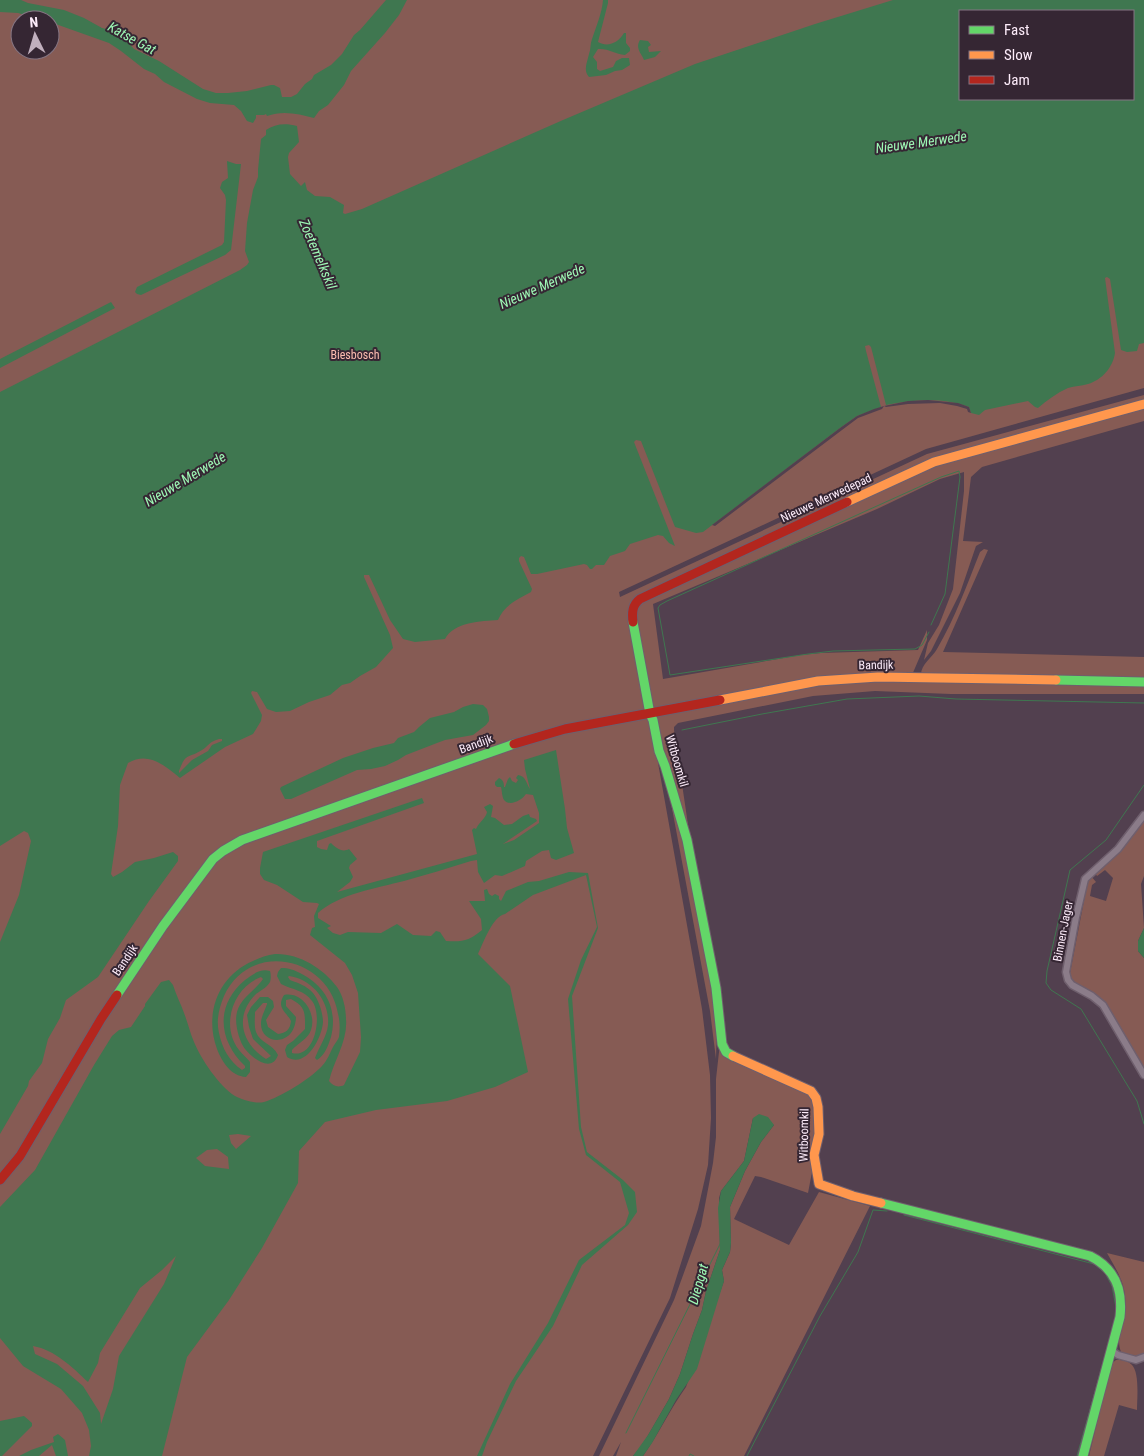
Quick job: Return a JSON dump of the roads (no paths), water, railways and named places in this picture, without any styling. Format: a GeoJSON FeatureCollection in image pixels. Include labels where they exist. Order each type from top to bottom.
{"type":"FeatureCollection","features":[{"type":"Feature","properties":{"kind":"street","name":"Nieuwe Merwedepad"},"geometry":{"type":"LineString","coordinates":[[650,714],[632,615],[634,604],[640,599],[934,462],[1144,404]]}},
{"type":"Feature","properties":{"kind":"street","name":"Bandijk"},"geometry":{"type":"LineString","coordinates":[[0,1180],[20,1156],[101,1019],[153,941],[213,859],[242,840],[516,743],[565,730],[818,681],[888,677],[1144,682]]}},
{"type":"Feature","properties":{"kind":"street","name":"Witboomkil"},"geometry":{"type":"LineString","coordinates":[[650,714],[659,751],[686,840],[716,988],[722,1044],[726,1052],[742,1061],[811,1091],[816,1098],[819,1134],[814,1155],[819,1184],[853,1196],[1081,1253],[1098,1259],[1112,1274],[1121,1297],[1121,1307],[1112,1352],[1083,1456]]}},
{"type":"Feature","properties":{"kind":"street","name":"Binnen-Jager"},"geometry":{"type":"LineString","coordinates":[[1144,815],[1118,849],[1085,879],[1066,972],[1068,980],[1072,985],[1092,996],[1102,1005],[1144,1075]]}},
{"type":"Feature","properties":{"kind":"street"},"geometry":{"type":"LineString","coordinates":[[1112,1352],[1136,1360],[1144,1356]]}},
{"type":"Feature","properties":{"kind":"water"},"geometry":{"type":"Polygon","coordinates":[[[0,0],[21,0],[64,10],[102,28],[115,31],[134,49],[159,61],[203,89],[216,93],[228,93],[274,85],[280,88],[282,97],[291,97],[297,94],[314,75],[331,65],[342,54],[354,35],[386,0],[407,0],[399,15],[385,33],[351,71],[344,85],[328,105],[319,111],[314,118],[291,113],[267,116],[266,114],[256,115],[253,123],[247,121],[241,111],[234,105],[210,103],[197,99],[164,82],[109,43],[60,26],[60,10],[10,10],[10,13],[0,12],[0,0]]]}},
{"type":"Feature","properties":{"kind":"water"},"geometry":{"type":"Polygon","coordinates":[[[603,0],[608,0],[608,3],[598,42],[602,44],[613,43],[626,33],[626,43],[630,51],[625,55],[605,49],[598,49],[593,57],[597,62],[597,69],[600,71],[613,67],[616,61],[622,58],[629,58],[630,65],[622,70],[606,75],[589,77],[586,72],[586,66],[603,0]]]}},
{"type":"Feature","properties":{"kind":"water"},"geometry":{"type":"Polygon","coordinates":[[[893,0],[1144,0],[1144,343],[1139,344],[1137,351],[1127,352],[1121,350],[1110,279],[1107,277],[1105,278],[1115,353],[1112,363],[1106,372],[1093,382],[1064,390],[1038,408],[1028,401],[985,410],[979,415],[971,413],[969,407],[948,402],[917,401],[886,405],[871,347],[869,345],[865,346],[881,407],[857,416],[703,532],[696,533],[675,527],[641,441],[636,440],[634,442],[675,546],[669,543],[663,536],[658,535],[630,544],[625,551],[610,556],[604,565],[596,565],[592,569],[584,564],[537,574],[531,574],[524,557],[521,556],[519,561],[532,589],[531,592],[508,606],[498,620],[476,622],[461,626],[449,633],[445,639],[415,642],[403,639],[390,620],[369,575],[364,575],[390,635],[393,648],[376,667],[350,683],[342,685],[330,695],[290,711],[276,712],[267,709],[257,692],[252,691],[251,693],[262,715],[261,721],[253,734],[225,747],[180,778],[156,761],[150,759],[136,760],[128,763],[120,785],[118,826],[111,874],[113,877],[135,862],[173,852],[178,856],[178,861],[98,977],[66,1000],[60,1018],[48,1039],[42,1063],[29,1081],[28,1086],[0,1134],[0,942],[19,895],[31,841],[28,833],[24,831],[0,846],[0,392],[247,265],[249,262],[245,251],[247,223],[253,190],[258,177],[261,139],[266,135],[266,130],[273,126],[297,126],[299,142],[289,153],[288,157],[290,174],[301,186],[305,182],[307,190],[315,196],[330,197],[344,205],[343,213],[345,214],[362,209],[695,64],[893,0]],[[222,739],[213,741],[202,750],[186,758],[181,765],[179,773],[192,760],[208,751],[212,745],[222,741],[222,739]]]}},
{"type":"Feature","properties":{"kind":"water"},"geometry":{"type":"Polygon","coordinates":[[[640,40],[648,41],[651,45],[648,47],[649,52],[661,51],[655,57],[644,60],[638,48],[640,40]]]}},
{"type":"Feature","properties":{"kind":"water"},"geometry":{"type":"Polygon","coordinates":[[[227,161],[241,164],[231,250],[225,255],[141,295],[137,294],[135,292],[137,287],[222,245],[224,242],[226,200],[220,188],[222,182],[228,178],[227,161]]]}},
{"type":"Feature","properties":{"kind":"water"},"geometry":{"type":"Polygon","coordinates":[[[111,302],[115,308],[0,368],[0,359],[111,302]]]}},
{"type":"Feature","properties":{"kind":"water"},"geometry":{"type":"Polygon","coordinates":[[[473,704],[483,705],[487,709],[489,721],[473,735],[445,740],[406,755],[385,766],[357,770],[291,799],[285,799],[280,789],[343,758],[394,743],[398,738],[414,732],[430,718],[454,712],[473,704]]]}},
{"type":"Feature","properties":{"kind":"water"},"geometry":{"type":"Polygon","coordinates":[[[556,750],[567,828],[574,853],[556,860],[551,858],[549,850],[542,851],[526,861],[525,866],[502,876],[495,875],[484,883],[478,872],[477,860],[471,861],[347,896],[327,906],[318,913],[318,918],[331,926],[327,928],[333,933],[340,935],[348,932],[381,933],[397,924],[413,935],[431,936],[436,931],[440,932],[446,941],[461,941],[469,939],[482,930],[481,919],[469,901],[485,901],[484,890],[487,889],[492,896],[495,894],[499,896],[501,901],[506,891],[528,882],[539,881],[569,872],[588,873],[598,928],[572,996],[581,1127],[587,1152],[623,1180],[635,1192],[637,1212],[628,1225],[582,1265],[553,1326],[516,1381],[482,1456],[477,1456],[510,1384],[548,1323],[579,1260],[625,1225],[629,1213],[620,1182],[586,1155],[579,1129],[568,999],[581,960],[597,927],[586,875],[533,895],[500,916],[492,925],[478,954],[510,986],[528,1072],[495,1087],[447,1101],[376,1110],[325,1122],[299,1151],[298,1183],[262,1248],[229,1300],[187,1357],[162,1456],[89,1456],[91,1446],[89,1430],[82,1413],[61,1389],[23,1366],[0,1338],[0,1207],[35,1170],[112,1036],[119,1030],[131,1027],[161,982],[169,980],[173,985],[197,1049],[223,1086],[241,1099],[264,1102],[295,1087],[317,1071],[325,1062],[339,1038],[339,1017],[332,994],[320,979],[305,968],[287,962],[269,962],[251,967],[236,978],[224,996],[219,1010],[218,1028],[224,1049],[233,1063],[242,1070],[245,1066],[229,1045],[225,1034],[225,1011],[235,990],[253,974],[266,970],[270,971],[271,975],[269,984],[248,1003],[243,1021],[246,1038],[251,1046],[266,1059],[271,1056],[253,1039],[247,1015],[260,997],[268,997],[273,1001],[274,1007],[266,1020],[268,1027],[278,1034],[283,1033],[290,1027],[291,1021],[281,1006],[284,995],[297,996],[310,1010],[312,1023],[310,1033],[292,1050],[292,1053],[300,1053],[306,1049],[311,1043],[317,1025],[317,1016],[312,1001],[302,992],[281,984],[277,976],[281,968],[298,972],[317,985],[328,999],[333,1017],[329,1044],[317,1060],[315,1058],[325,1037],[328,1025],[326,1008],[323,1000],[312,986],[289,976],[290,980],[311,991],[319,1003],[323,1022],[320,1036],[312,1050],[301,1059],[294,1060],[287,1057],[285,1050],[287,1045],[305,1029],[304,1011],[296,1002],[291,999],[286,1000],[286,1006],[296,1017],[294,1027],[290,1034],[284,1038],[278,1040],[271,1039],[262,1030],[261,1021],[267,1004],[263,1003],[255,1012],[256,1032],[260,1039],[273,1048],[278,1055],[275,1060],[267,1064],[257,1060],[243,1046],[239,1037],[236,1016],[245,998],[263,979],[261,977],[251,982],[237,998],[232,1008],[230,1019],[230,1030],[233,1040],[250,1062],[250,1072],[246,1077],[232,1071],[222,1059],[217,1049],[213,1036],[213,1010],[223,986],[231,976],[253,961],[269,955],[284,954],[309,963],[331,980],[339,990],[344,1002],[345,1035],[329,1081],[336,1086],[344,1085],[360,1052],[361,1037],[358,993],[352,975],[345,963],[310,935],[312,928],[315,927],[314,916],[319,904],[303,902],[277,885],[264,880],[260,874],[263,852],[422,798],[424,803],[317,841],[317,847],[321,849],[327,850],[331,843],[342,850],[349,849],[357,859],[349,868],[353,877],[350,882],[337,892],[477,854],[472,830],[476,829],[484,818],[487,812],[484,807],[490,804],[493,806],[491,817],[504,825],[512,824],[529,814],[530,817],[537,821],[503,844],[514,840],[539,823],[539,813],[533,795],[526,794],[519,800],[509,803],[502,796],[501,787],[495,785],[499,778],[503,781],[504,787],[510,777],[516,783],[518,775],[524,778],[530,789],[524,760],[556,750]],[[229,1135],[231,1143],[236,1149],[251,1136],[229,1135]],[[217,1149],[207,1150],[196,1158],[205,1166],[229,1169],[228,1157],[217,1149]],[[176,1256],[140,1288],[100,1353],[98,1363],[88,1382],[56,1355],[33,1346],[35,1354],[57,1364],[83,1386],[100,1413],[101,1424],[113,1389],[119,1356],[164,1284],[176,1256]]]}},
{"type":"Feature","properties":{"kind":"water"},"geometry":{"type":"Polygon","coordinates":[[[1144,928],[1144,958],[1138,951],[1138,941],[1144,928]]]}},
{"type":"Feature","properties":{"kind":"water"},"geometry":{"type":"Polygon","coordinates":[[[759,1114],[768,1117],[774,1125],[761,1142],[745,1171],[730,1207],[730,1252],[722,1270],[724,1281],[697,1369],[643,1456],[633,1456],[669,1399],[680,1374],[720,1250],[718,1208],[721,1191],[744,1161],[753,1118],[759,1114]]]}},
{"type":"Feature","properties":{"kind":"water"},"geometry":{"type":"Polygon","coordinates":[[[24,1416],[32,1423],[32,1426],[0,1456],[0,1421],[24,1416]]]}},
{"type":"Feature","properties":{"kind":"water"},"geometry":{"type":"Polygon","coordinates":[[[58,1434],[65,1440],[68,1456],[56,1456],[52,1445],[39,1456],[19,1456],[54,1442],[53,1437],[58,1434]]]}},
{"type":"Feature","properties":{"kind":"waterway"},"geometry":{"type":"LineString","coordinates":[[929,632],[922,645],[915,649],[833,651],[670,675],[658,608],[667,601],[941,477],[959,471],[960,477],[945,594],[931,625]]}},
{"type":"Feature","properties":{"kind":"waterway"},"geometry":{"type":"LineString","coordinates":[[682,730],[847,699],[919,696],[956,699],[1144,703]]}},
{"type":"Feature","properties":{"kind":"waterway"},"geometry":{"type":"LineString","coordinates":[[1144,785],[1106,840],[1070,870],[1047,971],[1046,983],[1051,990],[1081,1009],[1137,1101],[1144,1124]]}},
{"type":"Feature","properties":{"kind":"waterway"},"geometry":{"type":"LineString","coordinates":[[747,1456],[820,1316],[858,1252],[873,1210],[887,1211]]}},
{"type":"Feature","properties":{"kind":"waterway"},"geometry":{"type":"LineString","coordinates":[[904,1215],[1094,1264],[1105,1273],[1112,1286],[1117,1313],[1077,1456]]}},
{"type":"Feature","properties":{"kind":"waterway","name":"Diepgat"},"geometry":{"type":"LineString","coordinates":[[626,1433],[721,1242]]}},
{"type":"Feature","properties":{"kind":"waterway"},"geometry":{"type":"LineString","coordinates":[[689,1456],[690,1454],[694,1456]]}},
{"type":"Feature","properties":{"kind":"water label","name":"Katse Gat"},"geometry":{"type":"Point","coordinates":[132,38]}},
{"type":"Feature","properties":{"kind":"water label","name":"Nieuwe Merwede"},"geometry":{"type":"Point","coordinates":[921,142]}},
{"type":"Feature","properties":{"kind":"water label","name":"Zoetemelkskil"},"geometry":{"type":"Point","coordinates":[318,254]}},
{"type":"Feature","properties":{"kind":"water label","name":"Nieuwe Merwede"},"geometry":{"type":"Point","coordinates":[542,286]}},
{"type":"Feature","properties":{"kind":"water label","name":"Nieuwe Merwede"},"geometry":{"type":"Point","coordinates":[185,479]}},
{"type":"Feature","properties":{"kind":"park label","name":"Biesbosch"},"geometry":{"type":"Point","coordinates":[355,355]}}]}
